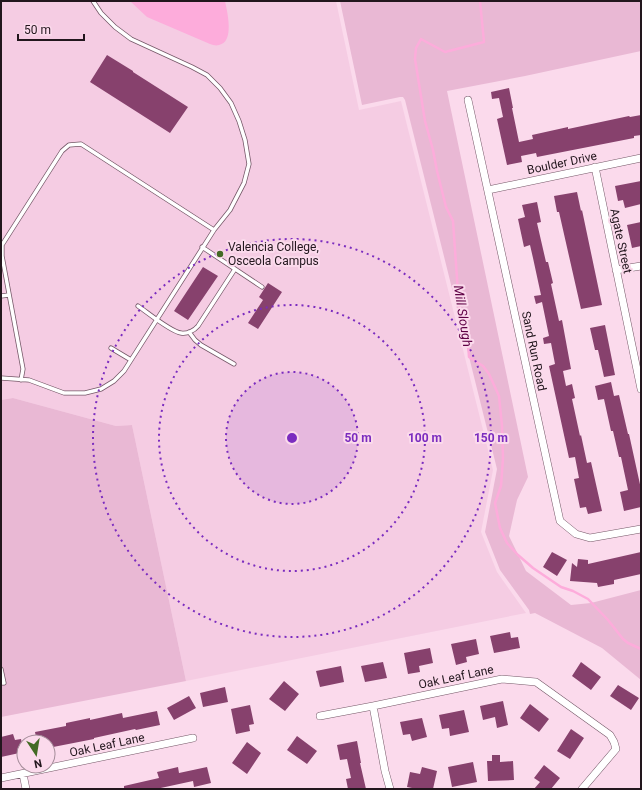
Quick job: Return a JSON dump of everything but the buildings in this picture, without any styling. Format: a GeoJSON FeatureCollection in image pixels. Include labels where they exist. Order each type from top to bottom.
{"type":"FeatureCollection","features":[{"type":"Feature","properties":{"kind":"street","name":"Sand Run Road"},"geometry":{"type":"LineString","coordinates":[[468,100],[560,521],[576,534],[590,538],[641,529]]}},
{"type":"Feature","properties":{"kind":"street","name":"Boulder Drive"},"geometry":{"type":"LineString","coordinates":[[488,190],[641,158]]}},
{"type":"Feature","properties":{"kind":"street","name":"Agate Street"},"geometry":{"type":"LineString","coordinates":[[595,167],[641,389]]}},
{"type":"Feature","properties":{"kind":"street"},"geometry":{"type":"LineString","coordinates":[[616,270],[641,266]]}},
{"type":"Feature","properties":{"kind":"street","name":"Oak Leaf Lane"},"geometry":{"type":"LineString","coordinates":[[320,716],[502,679],[536,682],[610,735],[614,742],[616,749],[582,789]]}},
{"type":"Feature","properties":{"kind":"street"},"geometry":{"type":"LineString","coordinates":[[373,706],[385,771],[390,789]]}},
{"type":"Feature","properties":{"kind":"street","name":"Oak Leaf Lane"},"geometry":{"type":"LineString","coordinates":[[56,767],[193,738]]}},
{"type":"Feature","properties":{"kind":"street"},"geometry":{"type":"LineString","coordinates":[[23,774],[26,789]]}},
{"type":"Feature","properties":{"kind":"street","name":"Oak Leaf Lane"},"geometry":{"type":"LineString","coordinates":[[1,778],[23,774]]}},
{"type":"Feature","properties":{"kind":"lane"},"geometry":{"type":"LineString","coordinates":[[1,378],[29,380],[64,392],[85,393],[101,389],[114,381],[124,371],[202,247],[230,210],[244,183],[249,164],[245,140],[239,121],[231,103],[220,88],[207,76],[192,67],[131,39],[115,27],[101,13],[93,1]]}},
{"type":"Feature","properties":{"kind":"lane"},"geometry":{"type":"LineString","coordinates":[[21,380],[23,369],[2,256],[2,246],[62,150],[69,145],[81,144],[214,230]]}},
{"type":"Feature","properties":{"kind":"lane"},"geometry":{"type":"LineString","coordinates":[[202,247],[262,287]]}},
{"type":"Feature","properties":{"kind":"lane"},"geometry":{"type":"LineString","coordinates":[[138,306],[176,331],[181,333],[195,330],[235,269]]}},
{"type":"Feature","properties":{"kind":"lane"},"geometry":{"type":"LineString","coordinates":[[1,296],[9,295]]}},
{"type":"Feature","properties":{"kind":"lane"},"geometry":{"type":"LineString","coordinates":[[189,332],[201,345],[234,364]]}},
{"type":"Feature","properties":{"kind":"lane"},"geometry":{"type":"LineString","coordinates":[[111,348],[131,360]]}},
{"type":"Feature","properties":{"kind":"lane"},"geometry":{"type":"LineString","coordinates":[[1,669],[4,683],[1,683]]}},
{"type":"Feature","properties":{"kind":"shaded area","name":"Valencia College, Osceola Campus"},"geometry":{"type":"Polygon","coordinates":[[[1,1],[336,1],[359,110],[401,101],[493,470],[481,532],[497,572],[526,613],[186,681],[132,425],[116,426],[13,398],[1,400],[1,1]]]}},
{"type":"Feature","properties":{"kind":"shaded area"},"geometry":{"type":"Polygon","coordinates":[[[130,1],[225,1],[229,26],[227,38],[224,43],[219,45],[210,44],[147,17],[130,1]]]}},
{"type":"Feature","properties":{"kind":"shaded area"},"geometry":{"type":"Polygon","coordinates":[[[340,1],[641,1],[641,51],[447,91],[528,477],[517,500],[509,536],[526,571],[571,605],[591,603],[641,590],[641,680],[602,648],[535,613],[530,614],[529,610],[500,570],[485,532],[497,469],[405,100],[403,97],[400,97],[362,105],[340,1]]]}},
{"type":"Feature","properties":{"kind":"shaded area"},"geometry":{"type":"Polygon","coordinates":[[[13,398],[116,426],[132,425],[186,681],[1,717],[1,400],[13,398]]]}},
{"type":"Feature","properties":{"kind":"waterway","name":"Mill Slough"},"geometry":{"type":"LineString","coordinates":[[480,1],[484,42],[445,52],[421,39],[416,48],[415,59],[425,121],[446,207],[453,221],[459,307],[467,327],[469,357],[483,366],[489,374],[499,396],[503,458],[501,486],[495,503],[500,528],[507,543],[533,568],[561,587],[573,591],[588,599],[608,620],[623,639],[641,649]]}},
{"type":"Feature","properties":{"kind":"place","name":"Valencia College, Osceola Campus"},"geometry":{"type":"Point","coordinates":[220,254]}}]}
